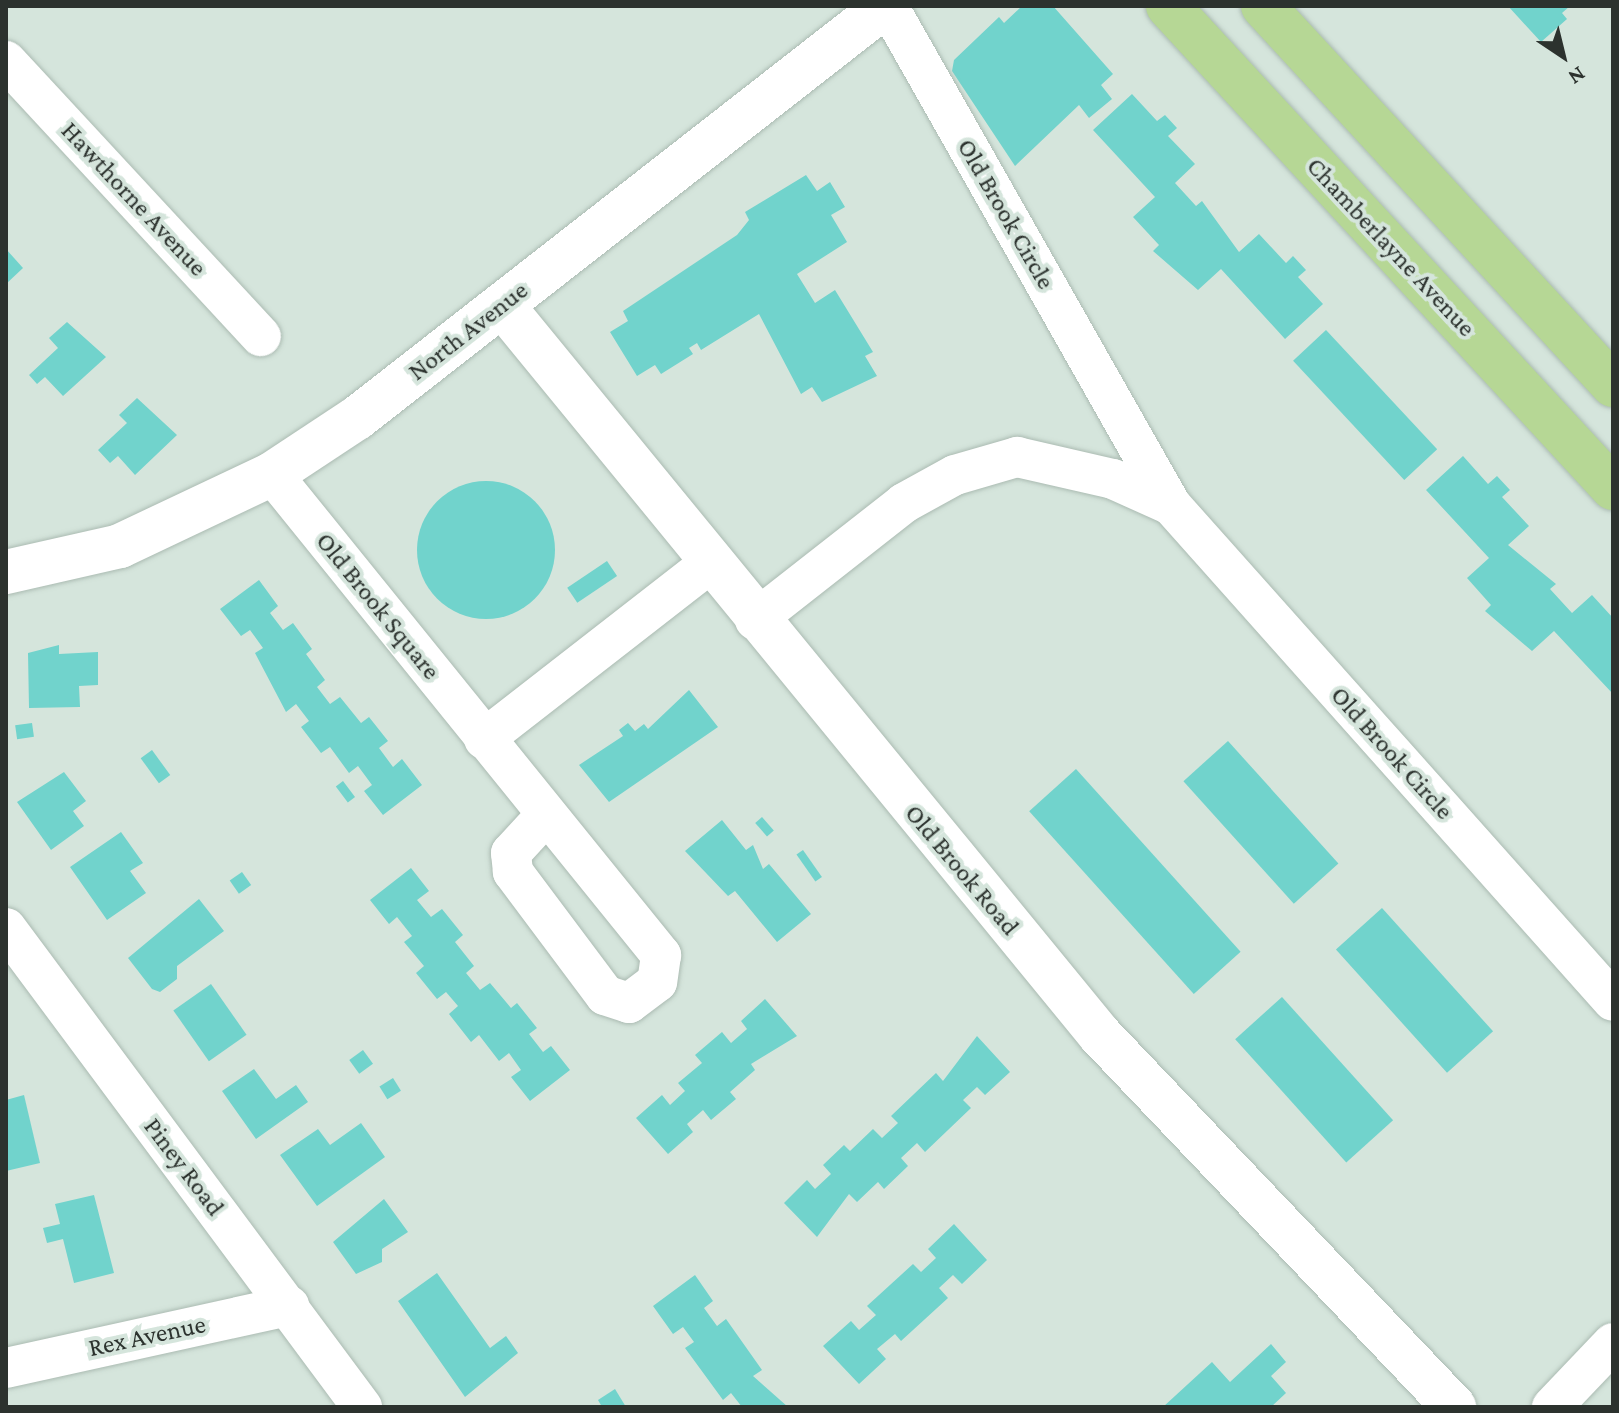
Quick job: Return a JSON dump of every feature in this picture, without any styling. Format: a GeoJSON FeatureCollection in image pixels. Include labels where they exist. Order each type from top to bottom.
{"type":"FeatureCollection","features":[{"type":"Feature","properties":{"kind":"main road","name":"Chamberlayne Avenue"},"geometry":{"type":"LineString","coordinates":[[1168,6],[1613,488]]}},
{"type":"Feature","properties":{"kind":"main road"},"geometry":{"type":"LineString","coordinates":[[1263,6],[1613,385]]}},
{"type":"Feature","properties":{"kind":"street","name":"North Avenue"},"geometry":{"type":"LineString","coordinates":[[6,572],[120,546],[272,474],[357,418],[886,6]]}},
{"type":"Feature","properties":{"kind":"street","name":"Old Brook Circle"},"geometry":{"type":"LineString","coordinates":[[886,6],[1171,505],[1613,1001]]}},
{"type":"Feature","properties":{"kind":"street","name":"Hawthorne Avenue"},"geometry":{"type":"LineString","coordinates":[[6,61],[261,336]]}},
{"type":"Feature","properties":{"kind":"street","name":"Old Brook Road"},"geometry":{"type":"LineString","coordinates":[[502,305],[709,564],[1100,1035],[1454,1407]]}},
{"type":"Feature","properties":{"kind":"street","name":"Old Brook Circle"},"geometry":{"type":"LineString","coordinates":[[755,620],[904,503],[955,475],[1017,457],[1113,479],[1171,505]]}},
{"type":"Feature","properties":{"kind":"street","name":"Old Brook Square"},"geometry":{"type":"LineString","coordinates":[[272,474],[546,815]]}},
{"type":"Feature","properties":{"kind":"street"},"geometry":{"type":"LineString","coordinates":[[484,739],[709,564]]}},
{"type":"Feature","properties":{"kind":"street","name":"Piney Road"},"geometry":{"type":"LineString","coordinates":[[6,928],[362,1407]]}},
{"type":"Feature","properties":{"kind":"street","name":"Rex Avenue"},"geometry":{"type":"LineString","coordinates":[[6,1368],[289,1306]]}},
{"type":"Feature","properties":{"kind":"street"},"geometry":{"type":"LineString","coordinates":[[1552,1407],[1613,1343]]}},
{"type":"Feature","properties":{"kind":"building"},"geometry":{"type":"Polygon","coordinates":[[[1022,6],[1053,6],[1113,74],[1101,85],[1112,99],[1089,118],[1079,105],[1015,166],[952,71],[954,60],[999,17],[1004,23],[1022,6]]]}},
{"type":"Feature","properties":{"kind":"building"},"geometry":{"type":"Polygon","coordinates":[[[1508,6],[1570,6],[1562,13],[1567,19],[1541,42],[1508,6]]]}},
{"type":"Feature","properties":{"kind":"building"},"geometry":{"type":"Polygon","coordinates":[[[1132,94],[1157,121],[1165,115],[1177,128],[1168,136],[1195,164],[1175,183],[1196,206],[1202,201],[1239,252],[1259,234],[1286,263],[1293,256],[1306,270],[1298,277],[1323,304],[1285,339],[1221,269],[1198,290],[1153,251],[1159,245],[1133,217],[1155,197],[1093,130],[1132,94]]]}},
{"type":"Feature","properties":{"kind":"building"},"geometry":{"type":"Polygon","coordinates":[[[806,175],[817,191],[830,182],[845,207],[831,215],[847,242],[797,274],[815,303],[835,290],[873,352],[865,356],[877,376],[822,402],[812,387],[801,394],[759,314],[701,350],[697,343],[689,348],[693,354],[661,374],[655,365],[637,376],[610,332],[628,321],[623,311],[737,235],[749,220],[745,212],[806,175]]]}},
{"type":"Feature","properties":{"kind":"building"},"geometry":{"type":"Polygon","coordinates":[[[6,249],[23,268],[6,284],[6,249]]]}},
{"type":"Feature","properties":{"kind":"building"},"geometry":{"type":"Polygon","coordinates":[[[67,322],[106,357],[63,396],[45,377],[37,384],[29,375],[58,348],[49,338],[67,322]]]}},
{"type":"Feature","properties":{"kind":"building"},"geometry":{"type":"Polygon","coordinates":[[[1326,330],[1437,449],[1404,480],[1293,361],[1326,330]]]}},
{"type":"Feature","properties":{"kind":"building"},"geometry":{"type":"Polygon","coordinates":[[[137,398],[177,435],[135,475],[118,456],[110,463],[98,450],[127,423],[119,415],[137,398]]]}},
{"type":"Feature","properties":{"kind":"building"},"geometry":{"type":"Polygon","coordinates":[[[1463,456],[1488,484],[1497,476],[1510,490],[1502,497],[1529,526],[1508,545],[1556,584],[1550,589],[1572,613],[1592,595],[1613,618],[1613,694],[1554,631],[1532,651],[1485,611],[1491,605],[1467,578],[1489,558],[1426,490],[1463,456]]]}},
{"type":"Feature","properties":{"kind":"building"},"geometry":{"type":"Polygon","coordinates":[[[486,481],[512,486],[535,501],[550,524],[555,550],[550,576],[535,599],[512,614],[486,619],[460,614],[437,599],[422,576],[417,550],[422,524],[437,501],[460,486],[486,481]]]}},
{"type":"Feature","properties":{"kind":"building"},"geometry":{"type":"Polygon","coordinates":[[[607,561],[617,576],[577,603],[567,588],[607,561]]]}},
{"type":"Feature","properties":{"kind":"building"},"geometry":{"type":"Polygon","coordinates":[[[259,580],[278,606],[270,613],[283,630],[293,623],[312,649],[306,654],[325,680],[317,687],[330,704],[340,697],[361,723],[369,717],[388,741],[379,748],[393,767],[402,759],[422,785],[383,815],[364,791],[372,785],[358,766],[349,773],[330,747],[321,753],[301,727],[309,721],[296,704],[286,712],[255,653],[263,648],[250,630],[241,636],[220,609],[259,580]]]}},
{"type":"Feature","properties":{"kind":"building"},"geometry":{"type":"Polygon","coordinates":[[[59,645],[59,654],[98,652],[98,685],[79,686],[80,707],[29,708],[28,653],[59,645]]]}},
{"type":"Feature","properties":{"kind":"building"},"geometry":{"type":"Polygon","coordinates":[[[689,690],[718,727],[609,802],[579,765],[623,736],[619,730],[628,723],[635,731],[644,724],[648,729],[689,690]]]}},
{"type":"Feature","properties":{"kind":"building"},"geometry":{"type":"Polygon","coordinates":[[[32,723],[34,737],[17,739],[15,725],[32,723]]]}},
{"type":"Feature","properties":{"kind":"building"},"geometry":{"type":"Polygon","coordinates":[[[1228,741],[1338,864],[1294,904],[1183,781],[1228,741]]]}},
{"type":"Feature","properties":{"kind":"building"},"geometry":{"type":"Polygon","coordinates":[[[152,750],[170,775],[159,783],[141,758],[152,750]]]}},
{"type":"Feature","properties":{"kind":"building"},"geometry":{"type":"Polygon","coordinates":[[[1076,769],[1241,952],[1194,994],[1029,811],[1076,769]]]}},
{"type":"Feature","properties":{"kind":"building"},"geometry":{"type":"Polygon","coordinates":[[[64,772],[86,801],[73,811],[84,826],[51,850],[17,802],[64,772]]]}},
{"type":"Feature","properties":{"kind":"building"},"geometry":{"type":"Polygon","coordinates":[[[343,781],[355,797],[348,802],[336,786],[343,781]]]}},
{"type":"Feature","properties":{"kind":"building"},"geometry":{"type":"Polygon","coordinates":[[[762,817],[774,831],[767,836],[755,823],[762,817]]]}},
{"type":"Feature","properties":{"kind":"building"},"geometry":{"type":"Polygon","coordinates":[[[722,820],[746,850],[753,845],[763,869],[769,864],[811,914],[777,942],[735,891],[728,896],[685,851],[722,820]]]}},
{"type":"Feature","properties":{"kind":"building"},"geometry":{"type":"Polygon","coordinates":[[[121,832],[143,863],[130,871],[146,893],[107,920],[70,867],[121,832]]]}},
{"type":"Feature","properties":{"kind":"building"},"geometry":{"type":"Polygon","coordinates":[[[803,850],[822,877],[815,882],[796,855],[803,850]]]}},
{"type":"Feature","properties":{"kind":"building"},"geometry":{"type":"Polygon","coordinates":[[[411,868],[429,891],[417,900],[431,917],[442,909],[463,935],[455,942],[474,966],[466,973],[480,990],[490,983],[511,1008],[517,1003],[537,1028],[529,1034],[543,1052],[551,1046],[570,1070],[530,1101],[511,1077],[521,1070],[509,1053],[499,1061],[479,1035],[471,1042],[449,1014],[458,1006],[446,992],[437,999],[416,973],[424,966],[404,942],[412,936],[397,917],[389,924],[370,900],[411,868]]]}},
{"type":"Feature","properties":{"kind":"building"},"geometry":{"type":"Polygon","coordinates":[[[242,872],[251,885],[239,894],[230,881],[242,872]]]}},
{"type":"Feature","properties":{"kind":"building"},"geometry":{"type":"Polygon","coordinates":[[[199,899],[224,931],[177,966],[177,979],[160,992],[152,989],[128,958],[199,899]]]}},
{"type":"Feature","properties":{"kind":"building"},"geometry":{"type":"Polygon","coordinates":[[[1382,908],[1493,1031],[1447,1073],[1336,949],[1382,908]]]}},
{"type":"Feature","properties":{"kind":"building"},"geometry":{"type":"Polygon","coordinates":[[[211,984],[247,1035],[209,1061],[173,1010],[211,984]]]}},
{"type":"Feature","properties":{"kind":"building"},"geometry":{"type":"Polygon","coordinates":[[[1282,997],[1393,1120],[1346,1163],[1235,1039],[1282,997]]]}},
{"type":"Feature","properties":{"kind":"building"},"geometry":{"type":"Polygon","coordinates":[[[765,999],[797,1036],[751,1064],[755,1070],[730,1092],[736,1099],[711,1120],[703,1110],[687,1124],[693,1132],[668,1154],[636,1118],[662,1095],[670,1105],[685,1091],[678,1083],[702,1063],[695,1055],[722,1032],[731,1043],[747,1029],[741,1021],[765,999]]]}},
{"type":"Feature","properties":{"kind":"building"},"geometry":{"type":"Polygon","coordinates":[[[977,1036],[1010,1072],[985,1095],[977,1087],[963,1100],[971,1108],[925,1152],[917,1143],[901,1158],[908,1166],[884,1189],[878,1182],[857,1202],[849,1194],[817,1237],[784,1203],[807,1180],[815,1189],[831,1174],[823,1165],[844,1145],[850,1151],[873,1129],[882,1138],[898,1123],[891,1116],[936,1073],[943,1081],[977,1036]]]}},
{"type":"Feature","properties":{"kind":"building"},"geometry":{"type":"Polygon","coordinates":[[[363,1050],[373,1064],[359,1074],[349,1060],[363,1050]]]}},
{"type":"Feature","properties":{"kind":"building"},"geometry":{"type":"Polygon","coordinates":[[[254,1069],[276,1099],[296,1085],[308,1102],[256,1139],[222,1091],[254,1069]]]}},
{"type":"Feature","properties":{"kind":"building"},"geometry":{"type":"Polygon","coordinates":[[[393,1078],[401,1091],[387,1099],[379,1086],[393,1078]]]}},
{"type":"Feature","properties":{"kind":"building"},"geometry":{"type":"Polygon","coordinates":[[[24,1095],[40,1163],[6,1171],[6,1100],[24,1095]]]}},
{"type":"Feature","properties":{"kind":"building"},"geometry":{"type":"Polygon","coordinates":[[[361,1123],[385,1157],[317,1206],[280,1155],[318,1129],[330,1145],[361,1123]]]}},
{"type":"Feature","properties":{"kind":"building"},"geometry":{"type":"Polygon","coordinates":[[[94,1195],[114,1273],[74,1283],[63,1239],[47,1243],[43,1228],[60,1224],[55,1204],[94,1195]]]}},
{"type":"Feature","properties":{"kind":"building"},"geometry":{"type":"Polygon","coordinates":[[[384,1199],[408,1232],[382,1249],[382,1262],[356,1274],[333,1242],[384,1199]]]}},
{"type":"Feature","properties":{"kind":"building"},"geometry":{"type":"Polygon","coordinates":[[[954,1224],[987,1260],[962,1284],[953,1275],[939,1288],[948,1298],[901,1341],[895,1334],[877,1349],[886,1359],[859,1384],[823,1346],[851,1321],[859,1330],[876,1315],[867,1306],[913,1264],[921,1272],[936,1258],[928,1249],[954,1224]]]}},
{"type":"Feature","properties":{"kind":"building"},"geometry":{"type":"Polygon","coordinates":[[[437,1273],[490,1348],[506,1336],[518,1353],[465,1397],[398,1301],[437,1273]]]}},
{"type":"Feature","properties":{"kind":"building"},"geometry":{"type":"Polygon","coordinates":[[[695,1275],[713,1301],[704,1308],[717,1326],[726,1319],[762,1370],[753,1376],[788,1407],[742,1407],[731,1393],[723,1400],[685,1348],[694,1342],[683,1327],[673,1334],[653,1306],[695,1275]]]}},
{"type":"Feature","properties":{"kind":"building"},"geometry":{"type":"Polygon","coordinates":[[[1271,1344],[1286,1362],[1271,1376],[1286,1393],[1271,1407],[1163,1407],[1212,1362],[1230,1382],[1271,1344]]]}},
{"type":"Feature","properties":{"kind":"building"},"geometry":{"type":"Polygon","coordinates":[[[615,1389],[626,1407],[602,1407],[598,1400],[615,1389]]]}}]}
